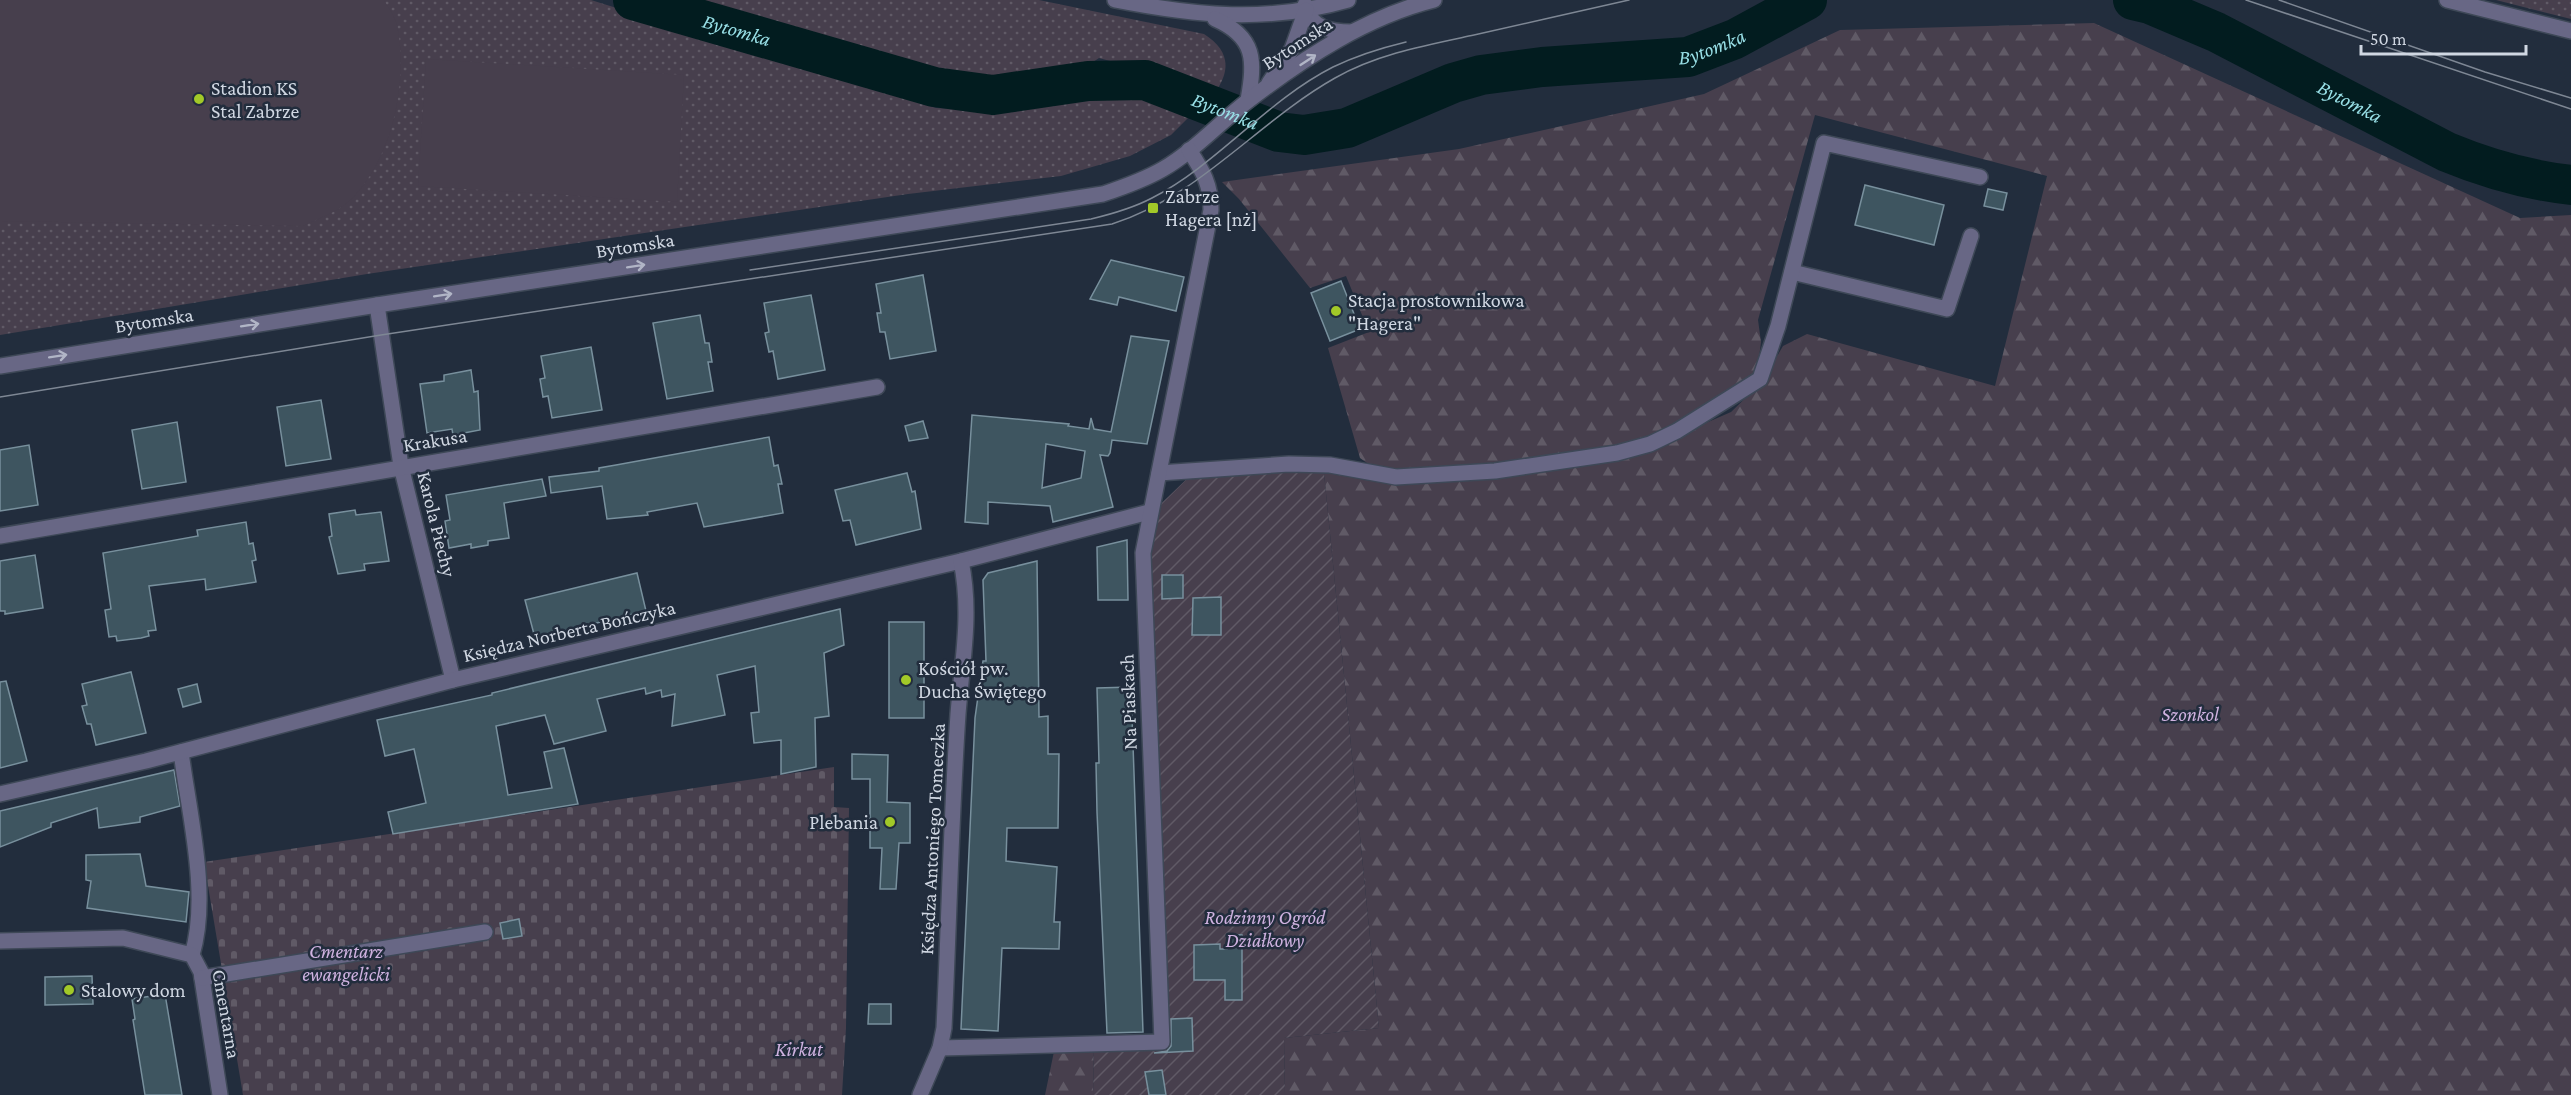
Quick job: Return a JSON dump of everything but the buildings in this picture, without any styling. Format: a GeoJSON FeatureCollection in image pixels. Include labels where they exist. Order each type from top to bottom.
{"type":"FeatureCollection","features":[{"type":"Feature","properties":{"kind":"street","name":"Bytomska"},"geometry":{"type":"LineString","coordinates":[[1115,0],[1206,15],[1248,16],[1305,5],[1348,0]]}},
{"type":"Feature","properties":{"kind":"street"},"geometry":{"type":"LineString","coordinates":[[1248,16],[1272,0]]}},
{"type":"Feature","properties":{"kind":"street","name":"Bytomska"},"geometry":{"type":"LineString","coordinates":[[0,366],[377,305],[1077,200],[1137,183],[1165,168],[1248,100],[1351,32],[1383,16],[1434,0]]}},
{"type":"Feature","properties":{"kind":"street"},"geometry":{"type":"LineString","coordinates":[[2447,0],[2571,31]]}},
{"type":"Feature","properties":{"kind":"street","name":"Bytomska"},"geometry":{"type":"LineString","coordinates":[[1305,5],[1317,25],[1332,32],[1351,32]]}},
{"type":"Feature","properties":{"kind":"street","name":"Bytomska"},"geometry":{"type":"LineString","coordinates":[[1265,88],[1292,49],[1305,5]]}},
{"type":"Feature","properties":{"kind":"street","name":"Bytomska"},"geometry":{"type":"LineString","coordinates":[[1206,15],[1233,27],[1245,40],[1253,60],[1248,100]]}},
{"type":"Feature","properties":{"kind":"street"},"geometry":{"type":"LineString","coordinates":[[1159,473],[1299,464],[1330,465],[1396,477],[1495,471],[1617,453],[1650,444],[1687,425],[1760,379],[1768,361],[1824,143],[1980,177]]}},
{"type":"Feature","properties":{"kind":"street","name":"Na Piaskach"},"geometry":{"type":"LineString","coordinates":[[940,1048],[1162,1042],[1143,553],[1149,512],[1159,473],[1211,210],[1211,190],[1205,174],[1189,150]]}},
{"type":"Feature","properties":{"kind":"street"},"geometry":{"type":"LineString","coordinates":[[1792,272],[1947,309],[1971,236]]}},
{"type":"Feature","properties":{"kind":"street","name":"Karola Piechy"},"geometry":{"type":"LineString","coordinates":[[377,305],[401,466],[453,680]]}},
{"type":"Feature","properties":{"kind":"street","name":"Krakusa"},"geometry":{"type":"LineString","coordinates":[[0,536],[401,466],[877,387]]}},
{"type":"Feature","properties":{"kind":"street","name":"Księdza Norberta Bończyka"},"geometry":{"type":"LineString","coordinates":[[0,794],[181,752],[453,680],[961,561],[1149,512]]}},
{"type":"Feature","properties":{"kind":"street","name":"Księdza Antoniego Tomeczka"},"geometry":{"type":"LineString","coordinates":[[920,1095],[940,1048],[944,1028],[958,714],[966,647],[966,593],[961,561]]}},
{"type":"Feature","properties":{"kind":"street"},"geometry":{"type":"LineString","coordinates":[[181,752],[199,888],[200,916],[192,955]]}},
{"type":"Feature","properties":{"kind":"street"},"geometry":{"type":"LineString","coordinates":[[202,978],[484,933]]}},
{"type":"Feature","properties":{"kind":"street","name":"Cmentarna"},"geometry":{"type":"LineString","coordinates":[[0,941],[123,938],[192,955],[202,978],[220,1095]]}},
{"type":"Feature","properties":{"kind":"green space"},"geometry":{"type":"Polygon","coordinates":[[[0,0],[591,0],[936,108],[1011,112],[1050,105],[1119,87],[1193,113],[1171,135],[1130,156],[1061,176],[908,194],[367,274],[0,335],[0,0]]]}},
{"type":"Feature","properties":{"kind":"green space","name":"Stadion KS Stal Zabrze"},"geometry":{"type":"Polygon","coordinates":[[[0,0],[384,0],[397,25],[401,70],[394,119],[386,143],[376,166],[348,202],[303,226],[0,221],[0,0]]]}},
{"type":"Feature","properties":{"kind":"green space"},"geometry":{"type":"Polygon","coordinates":[[[676,0],[1039,0],[1204,34],[1218,46],[1226,66],[1217,90],[1099,58],[1069,78],[1015,86],[948,81],[868,61],[676,0]]]}},
{"type":"Feature","properties":{"kind":"green space"},"geometry":{"type":"Polygon","coordinates":[[[2496,0],[2571,0],[2571,19],[2496,0]]]}},
{"type":"Feature","properties":{"kind":"green space","name":"Szonkol"},"geometry":{"type":"Polygon","coordinates":[[[2094,23],[2520,218],[2571,215],[2571,1095],[1285,1095],[1284,1038],[1379,1028],[1324,473],[1352,474],[1398,482],[1619,456],[1667,440],[1731,412],[1762,382],[1783,346],[1807,334],[1995,386],[2047,176],[1815,115],[1758,320],[1761,342],[1757,373],[1712,410],[1641,443],[1495,467],[1393,471],[1374,468],[1360,458],[1328,348],[1369,332],[1346,276],[1310,288],[1239,199],[1222,182],[1459,149],[1704,94],[1840,30],[2094,23]]]}},
{"type":"Feature","properties":{"kind":"green space"},"geometry":{"type":"Polygon","coordinates":[[[426,59],[684,75],[677,202],[418,186],[426,59]]]}},
{"type":"Feature","properties":{"kind":"green space","name":"Rodzinny Ogród Działkowy"},"geometry":{"type":"Polygon","coordinates":[[[1273,467],[1324,473],[1379,1028],[1284,1038],[1285,1095],[1093,1095],[1094,1044],[1167,1036],[1142,522],[1193,473],[1273,467]]]}},
{"type":"Feature","properties":{"kind":"green space","name":"Cmentarz ewangelicki"},"geometry":{"type":"Polygon","coordinates":[[[834,767],[834,807],[849,808],[846,1028],[842,1095],[243,1095],[204,862],[834,767]]]}},
{"type":"Feature","properties":{"kind":"green space"},"geometry":{"type":"Polygon","coordinates":[[[1057,1037],[1057,1042],[1094,1044],[1093,1095],[1045,1095],[1057,1037]]]}},
{"type":"Feature","properties":{"kind":"waterway","name":"Bytomka"},"geometry":{"type":"LineString","coordinates":[[633,0],[934,87],[993,95],[1088,81],[1145,80],[1279,132],[1304,135],[1347,128],[1453,83],[1481,75],[1542,67],[1688,57],[1735,39],[1807,0]]}},
{"type":"Feature","properties":{"kind":"waterway","name":"Bytomka"},"geometry":{"type":"LineString","coordinates":[[2133,0],[2150,4],[2216,32],[2447,152],[2508,173],[2571,185]]}},
{"type":"Feature","properties":{"kind":"tram line"},"geometry":{"type":"LineString","coordinates":[[0,397],[381,335],[1112,224],[1143,212],[1173,196],[1307,96],[1351,70],[1385,56],[1420,47],[1629,0]]}},
{"type":"Feature","properties":{"kind":"tram line"},"geometry":{"type":"LineString","coordinates":[[2246,0],[2571,109]]}},
{"type":"Feature","properties":{"kind":"tram line"},"geometry":{"type":"LineString","coordinates":[[2279,0],[2485,72],[2571,98]]}},
{"type":"Feature","properties":{"kind":"tram line"},"geometry":{"type":"LineString","coordinates":[[750,270],[1091,219],[1122,210],[1145,202],[1176,184],[1309,81],[1351,59],[1406,42]]}},
{"type":"Feature","properties":{"kind":"place","name":"Stadion KS Stal Zabrze"},"geometry":{"type":"Point","coordinates":[199,99]}},
{"type":"Feature","properties":{"kind":"place","name":"Zabrze Hagera [nż]"},"geometry":{"type":"Point","coordinates":[1153,208]}},
{"type":"Feature","properties":{"kind":"place","name":"Stacja prostownikowa \"Hagera\""},"geometry":{"type":"Point","coordinates":[1336,311]}},
{"type":"Feature","properties":{"kind":"place","name":"Kościół pw. Ducha Świętego"},"geometry":{"type":"Point","coordinates":[906,680]}},
{"type":"Feature","properties":{"kind":"place","name":"Plebania"},"geometry":{"type":"Point","coordinates":[890,822]}},
{"type":"Feature","properties":{"kind":"place","name":"Stalowy dom"},"geometry":{"type":"Point","coordinates":[69,990]}},
{"type":"Feature","properties":{"kind":"park label","name":"Kirkut"},"geometry":{"type":"Point","coordinates":[799,1049]}}]}
